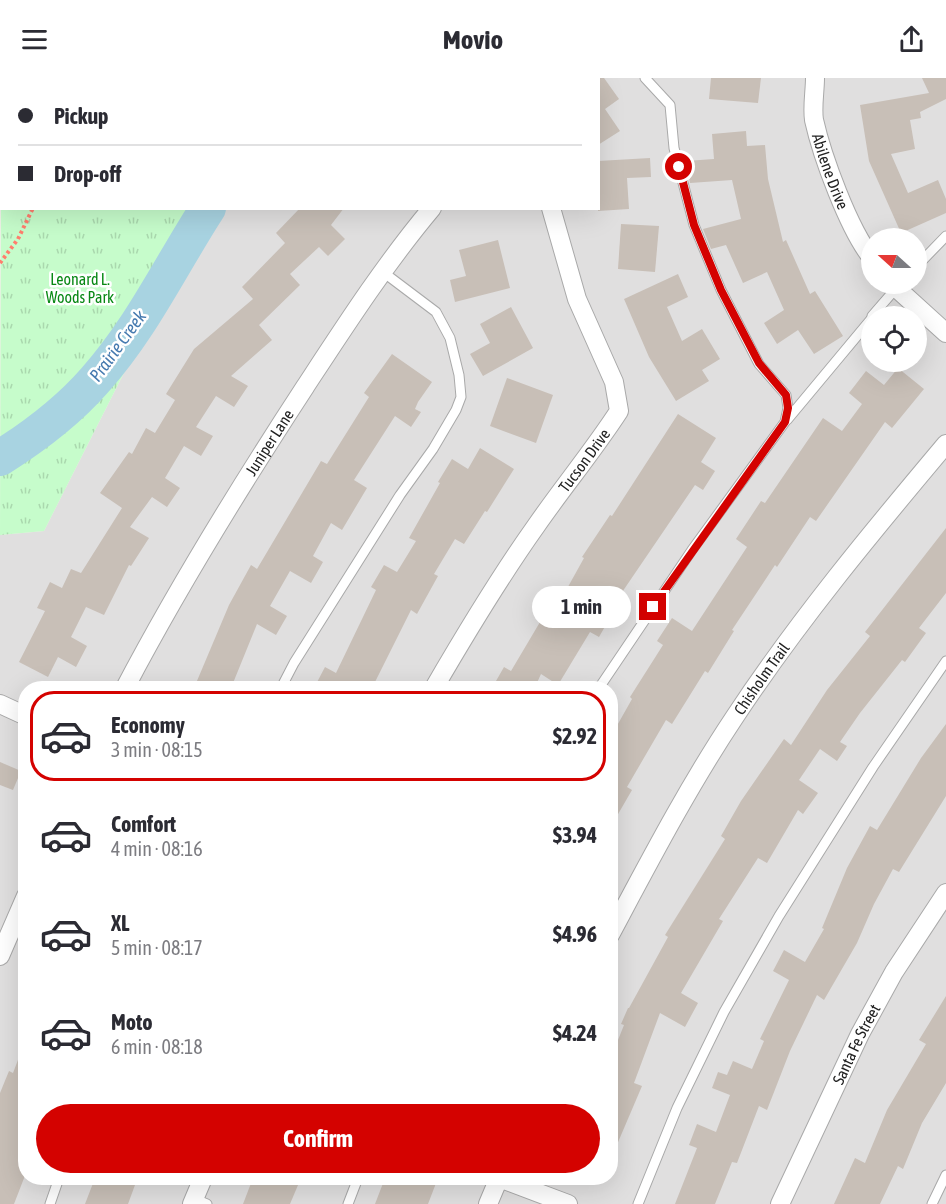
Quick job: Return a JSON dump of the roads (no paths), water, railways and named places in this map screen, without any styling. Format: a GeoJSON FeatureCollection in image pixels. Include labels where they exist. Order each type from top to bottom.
{"type":"FeatureCollection","features":[{"type":"Feature","properties":{"kind":"street","name":"Abilene Drive"},"geometry":{"type":"LineString","coordinates":[[815,78],[814,118],[832,178],[861,245]]}},
{"type":"Feature","properties":{"kind":"street","name":"Juniper Lane"},"geometry":{"type":"LineString","coordinates":[[129,681],[208,539],[280,424],[383,272],[430,210]]}},
{"type":"Feature","properties":{"kind":"street","name":"Tucson Drive"},"geometry":{"type":"LineString","coordinates":[[438,681],[534,528],[597,445],[619,411],[614,382],[577,299],[552,210]]}},
{"type":"Feature","properties":{"kind":"street"},"geometry":{"type":"LineString","coordinates":[[905,294],[946,333]]}},
{"type":"Feature","properties":{"kind":"street","name":"Chisholm Trail"},"geometry":{"type":"LineString","coordinates":[[618,920],[662,837],[733,719],[796,628],[946,444]]}},
{"type":"Feature","properties":{"kind":"street"},"geometry":{"type":"LineString","coordinates":[[0,704],[18,712]]}},
{"type":"Feature","properties":{"kind":"street","name":"Santa Fe Street"},"geometry":{"type":"LineString","coordinates":[[780,1204],[860,1034],[894,972],[946,893]]}},
{"type":"Feature","properties":{"kind":"street"},"geometry":{"type":"LineString","coordinates":[[0,956],[18,914]]}},
{"type":"Feature","properties":{"kind":"street"},"geometry":{"type":"LineString","coordinates":[[198,1202],[202,1185]]}},
{"type":"Feature","properties":{"kind":"street"},"geometry":{"type":"LineString","coordinates":[[488,1204],[496,1185]]}},
{"type":"Feature","properties":{"kind":"street"},"geometry":{"type":"LineString","coordinates":[[518,1185],[568,1204]]}},
{"type":"Feature","properties":{"kind":"lane"},"geometry":{"type":"LineString","coordinates":[[645,78],[670,105],[674,148],[694,225],[721,290],[759,363],[786,395],[788,408],[785,422]]}},
{"type":"Feature","properties":{"kind":"lane"},"geometry":{"type":"LineString","coordinates":[[927,256],[946,236]]}},
{"type":"Feature","properties":{"kind":"lane"},"geometry":{"type":"LineString","coordinates":[[284,681],[400,495],[433,449],[461,397],[459,375],[450,338],[436,312],[383,272]]}},
{"type":"Feature","properties":{"kind":"lane"},"geometry":{"type":"LineString","coordinates":[[604,681],[692,550],[785,422],[861,330]]}},
{"type":"Feature","properties":{"kind":"lane"},"geometry":{"type":"LineString","coordinates":[[638,1204],[677,1108],[730,1002],[779,916],[867,776],[946,661]]}},
{"type":"Feature","properties":{"kind":"lane"},"geometry":{"type":"LineString","coordinates":[[932,1204],[946,1175]]}},
{"type":"Feature","properties":{"kind":"lane"},"geometry":{"type":"LineString","coordinates":[[50,1204],[57,1185]]}},
{"type":"Feature","properties":{"kind":"lane"},"geometry":{"type":"LineString","coordinates":[[348,1204],[355,1185]]}},
{"type":"Feature","properties":{"kind":"waterway","name":"Prairie Creek"},"geometry":{"type":"LineString","coordinates":[[0,458],[62,413],[112,360],[141,318],[207,210]]}},
{"type":"Feature","properties":{"kind":"park label","name":"Leonard L. Woods Park"},"geometry":{"type":"Point","coordinates":[80,288]}}]}
